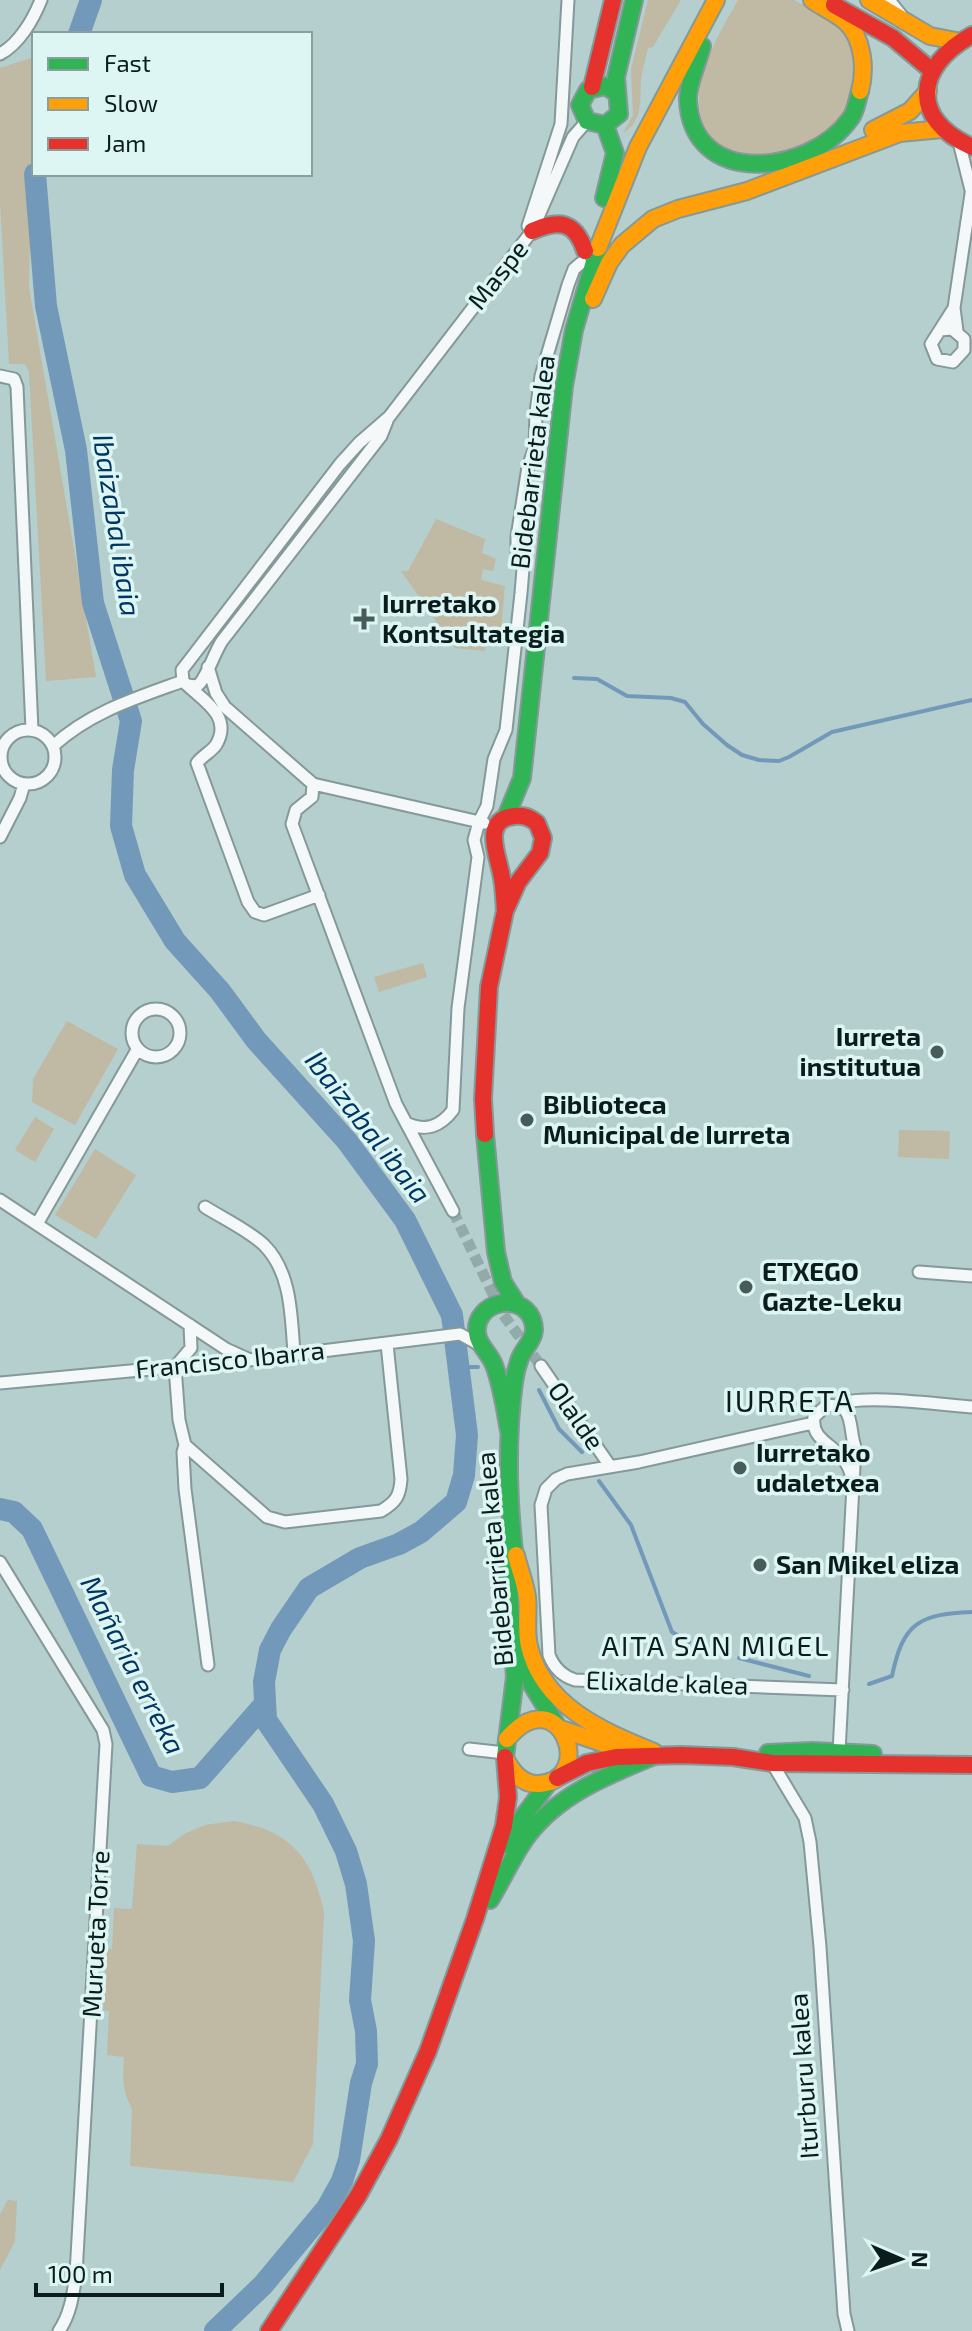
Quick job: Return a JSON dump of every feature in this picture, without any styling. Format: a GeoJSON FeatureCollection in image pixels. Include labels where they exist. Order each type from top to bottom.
{"type":"FeatureCollection","features":[{"type":"Feature","properties":{"kind":"main road"},"geometry":{"type":"LineString","coordinates":[[605,125],[587,121],[581,111],[581,100],[592,87],[613,0]]}},
{"type":"Feature","properties":{"kind":"main road"},"geometry":{"type":"LineString","coordinates":[[615,92],[634,0]]}},
{"type":"Feature","properties":{"kind":"main road"},"geometry":{"type":"LineString","coordinates":[[571,343],[587,280],[630,165],[674,73],[716,0]]}},
{"type":"Feature","properties":{"kind":"main road"},"geometry":{"type":"LineString","coordinates":[[728,0],[691,69],[686,92],[687,112],[697,134],[707,149],[725,160],[748,166],[767,166],[822,149],[887,125],[910,111],[928,91]]}},
{"type":"Feature","properties":{"kind":"main road"},"geometry":{"type":"LineString","coordinates":[[812,0],[851,26],[864,68],[858,109],[835,139],[822,149]]}},
{"type":"Feature","properties":{"kind":"main road"},"geometry":{"type":"LineString","coordinates":[[825,0],[893,38],[931,70]]}},
{"type":"Feature","properties":{"kind":"main road"},"geometry":{"type":"LineString","coordinates":[[869,0],[930,36],[956,41]]}},
{"type":"Feature","properties":{"kind":"main road"},"geometry":{"type":"LineString","coordinates":[[966,145],[942,129],[934,118],[928,91],[931,70],[941,54],[956,41],[972,35]]}},
{"type":"Feature","properties":{"kind":"main road"},"geometry":{"type":"LineString","coordinates":[[592,87],[605,86],[615,92],[621,102],[619,114],[605,125]]}},
{"type":"Feature","properties":{"kind":"main road"},"geometry":{"type":"LineString","coordinates":[[571,343],[568,318],[583,257],[614,165],[613,142],[605,125]]}},
{"type":"Feature","properties":{"kind":"main road"},"geometry":{"type":"LineString","coordinates":[[556,446],[586,321],[597,289],[609,263],[635,232],[653,219],[678,209],[747,191],[900,133],[942,129]]}},
{"type":"Feature","properties":{"kind":"main road"},"geometry":{"type":"LineString","coordinates":[[526,238],[550,222],[570,226],[578,235],[583,257]]}},
{"type":"Feature","properties":{"kind":"main road","name":"Bidebarrieta kalea"},"geometry":{"type":"LineString","coordinates":[[522,778],[556,446],[571,343]]}},
{"type":"Feature","properties":{"kind":"main road"},"geometry":{"type":"LineString","coordinates":[[522,778],[530,818]]}},
{"type":"Feature","properties":{"kind":"main road"},"geometry":{"type":"LineString","coordinates":[[505,911],[502,873],[493,832],[503,819],[522,778]]}},
{"type":"Feature","properties":{"kind":"main road"},"geometry":{"type":"LineString","coordinates":[[503,819],[522,815],[530,818],[537,823],[543,838],[540,853],[530,863],[505,911],[489,987],[483,1099],[496,1252],[503,1282],[517,1304]]}},
{"type":"Feature","properties":{"kind":"main road"},"geometry":{"type":"LineString","coordinates":[[496,853],[510,865],[530,863]]}},
{"type":"Feature","properties":{"kind":"main road"},"geometry":{"type":"LineString","coordinates":[[496,1252],[477,1337],[498,1379],[509,1431]]}},
{"type":"Feature","properties":{"kind":"main road"},"geometry":{"type":"LineString","coordinates":[[484,1313],[497,1303],[517,1304],[524,1308],[534,1323],[533,1341],[522,1354],[514,1380],[509,1431]]}},
{"type":"Feature","properties":{"kind":"main road"},"geometry":{"type":"LineString","coordinates":[[486,1351],[506,1360],[522,1354]]}},
{"type":"Feature","properties":{"kind":"main road","name":"Bidebarrieta kalea"},"geometry":{"type":"LineString","coordinates":[[509,1431],[513,1548],[519,1585],[521,1638],[527,1672],[559,1726]]}},
{"type":"Feature","properties":{"kind":"main road"},"geometry":{"type":"LineString","coordinates":[[269,2331],[358,2196],[389,2139],[428,2051],[504,1826],[508,1797],[506,1751],[515,1677],[508,1572],[513,1548]]}},
{"type":"Feature","properties":{"kind":"main road"},"geometry":{"type":"LineString","coordinates":[[513,1548],[526,1594],[528,1642],[539,1675],[566,1706],[589,1723],[654,1754]]}},
{"type":"Feature","properties":{"kind":"main road"},"geometry":{"type":"LineString","coordinates":[[654,1754],[614,1747],[537,1718],[527,1720],[512,1731],[506,1751],[518,1778],[528,1782],[552,1780],[587,1763],[654,1754],[733,1757],[772,1763],[972,1765]]}},
{"type":"Feature","properties":{"kind":"main road"},"geometry":{"type":"LineString","coordinates":[[475,1919],[514,1829],[569,1760],[568,1738],[559,1726]]}},
{"type":"Feature","properties":{"kind":"main road"},"geometry":{"type":"LineString","coordinates":[[733,1757],[750,1753],[839,1752],[889,1755],[942,1764]]}},
{"type":"Feature","properties":{"kind":"main road"},"geometry":{"type":"LineString","coordinates":[[792,1763],[803,1758],[831,1757],[839,1752]]}},
{"type":"Feature","properties":{"kind":"main road"},"geometry":{"type":"LineString","coordinates":[[839,1752],[852,1758],[902,1764]]}},
{"type":"Feature","properties":{"kind":"main road"},"geometry":{"type":"LineString","coordinates":[[475,1919],[493,1898],[511,1861],[529,1835],[552,1810],[571,1794],[600,1778],[654,1754]]}},
{"type":"Feature","properties":{"kind":"street"},"geometry":{"type":"LineString","coordinates":[[0,54],[10,49],[21,36],[41,0]]}},
{"type":"Feature","properties":{"kind":"street"},"geometry":{"type":"LineString","coordinates":[[526,238],[561,124],[568,0]]}},
{"type":"Feature","properties":{"kind":"street"},"geometry":{"type":"LineString","coordinates":[[889,0],[903,19]]}},
{"type":"Feature","properties":{"kind":"street","name":"Maspe"},"geometry":{"type":"LineString","coordinates":[[389,417],[381,436],[222,641],[200,685],[193,687],[185,683],[181,674],[187,663],[340,464],[389,417],[526,238],[573,137],[587,121]]}},
{"type":"Feature","properties":{"kind":"street"},"geometry":{"type":"LineString","coordinates":[[954,308],[932,338],[931,349],[937,359],[948,363],[958,360],[964,350],[964,339],[957,331],[954,308],[971,188],[966,145]]}},
{"type":"Feature","properties":{"kind":"street","name":"Bidebarrieta kalea"},"geometry":{"type":"LineString","coordinates":[[475,837],[487,806],[494,759],[506,730],[523,569],[517,552],[517,537],[528,467],[535,447],[541,376],[568,285],[583,257]]}},
{"type":"Feature","properties":{"kind":"street"},"geometry":{"type":"LineString","coordinates":[[940,330],[957,331]]}},
{"type":"Feature","properties":{"kind":"street"},"geometry":{"type":"LineString","coordinates":[[0,376],[14,379],[17,387],[32,730]]}},
{"type":"Feature","properties":{"kind":"street"},"geometry":{"type":"LineString","coordinates":[[209,663],[216,693],[225,707],[313,784],[479,822],[503,819]]}},
{"type":"Feature","properties":{"kind":"street"},"geometry":{"type":"LineString","coordinates":[[53,746],[70,730],[96,714],[185,683],[210,704],[220,720],[217,744],[197,763],[248,902],[255,912],[264,915],[319,895]]}},
{"type":"Feature","properties":{"kind":"street"},"geometry":{"type":"LineString","coordinates":[[32,730],[44,735],[53,746],[55,762],[47,777],[32,784],[24,784],[8,775],[2,766],[5,743],[17,733],[32,730]]}},
{"type":"Feature","properties":{"kind":"street"},"geometry":{"type":"LineString","coordinates":[[0,837],[24,784]]}},
{"type":"Feature","properties":{"kind":"street"},"geometry":{"type":"LineString","coordinates":[[313,784],[312,797],[296,810],[292,824],[361,1017],[396,1104],[453,1211]]}},
{"type":"Feature","properties":{"kind":"street"},"geometry":{"type":"LineString","coordinates":[[406,1123],[419,1129],[430,1128],[442,1122],[453,1110],[458,1008],[478,857],[475,837]]}},
{"type":"Feature","properties":{"kind":"street"},"geometry":{"type":"LineString","coordinates":[[475,837],[496,853]]}},
{"type":"Feature","properties":{"kind":"street"},"geometry":{"type":"LineString","coordinates":[[155,1009],[170,1013],[175,1018],[181,1033],[179,1042],[168,1055],[152,1058],[137,1050],[132,1039],[132,1027],[140,1014],[155,1009]]}},
{"type":"Feature","properties":{"kind":"street"},"geometry":{"type":"LineString","coordinates":[[37,1224],[137,1050]]}},
{"type":"Feature","properties":{"kind":"street"},"geometry":{"type":"LineString","coordinates":[[0,1200],[226,1349],[249,1360]]}},
{"type":"Feature","properties":{"kind":"street"},"geometry":{"type":"LineString","coordinates":[[205,1207],[262,1243],[273,1257],[283,1275],[289,1302],[294,1353]]}},
{"type":"Feature","properties":{"kind":"street"},"geometry":{"type":"LineString","coordinates":[[919,1272],[972,1276]]}},
{"type":"Feature","properties":{"kind":"street"},"geometry":{"type":"LineString","coordinates":[[484,1313],[460,1334],[486,1351]]}},
{"type":"Feature","properties":{"kind":"street"},"geometry":{"type":"LineString","coordinates":[[190,1325],[191,1348],[175,1367],[179,1420],[185,1445],[185,1489],[208,1665]]}},
{"type":"Feature","properties":{"kind":"street","name":"Francisco Ibarra"},"geometry":{"type":"LineString","coordinates":[[0,1383],[249,1360],[460,1334]]}},
{"type":"Feature","properties":{"kind":"street"},"geometry":{"type":"LineString","coordinates":[[185,1445],[267,1517],[277,1521],[381,1511],[394,1503],[400,1494],[401,1479],[387,1344]]}},
{"type":"Feature","properties":{"kind":"street","name":"Olalde"},"geometry":{"type":"LineString","coordinates":[[541,1366],[610,1466]]}},
{"type":"Feature","properties":{"kind":"street"},"geometry":{"type":"LineString","coordinates":[[610,1466],[813,1423],[821,1408],[846,1401],[972,1407]]}},
{"type":"Feature","properties":{"kind":"street"},"geometry":{"type":"LineString","coordinates":[[831,1444],[842,1441],[871,1401]]}},
{"type":"Feature","properties":{"kind":"street"},"geometry":{"type":"LineString","coordinates":[[838,1405],[847,1412],[855,1447],[839,1752]]}},
{"type":"Feature","properties":{"kind":"street"},"geometry":{"type":"LineString","coordinates":[[813,1423],[820,1439],[831,1444],[850,1467],[852,1479]]}},
{"type":"Feature","properties":{"kind":"street","name":"Elixalde kalea"},"geometry":{"type":"LineString","coordinates":[[610,1466],[556,1479],[546,1489],[541,1505],[549,1655],[553,1665],[565,1677],[575,1680],[843,1690]]}},
{"type":"Feature","properties":{"kind":"street","name":"Murueta Torre"},"geometry":{"type":"LineString","coordinates":[[0,1562],[103,1730],[106,1744],[76,2274],[73,2299],[67,2319],[59,2331]]}},
{"type":"Feature","properties":{"kind":"street"},"geometry":{"type":"LineString","coordinates":[[469,1749],[506,1751]]}},
{"type":"Feature","properties":{"kind":"street"},"geometry":{"type":"LineString","coordinates":[[750,1753],[772,1763]]}},
{"type":"Feature","properties":{"kind":"street","name":"Iturburu kalea"},"geometry":{"type":"LineString","coordinates":[[772,1763],[805,1818],[810,1842],[820,1947],[840,2265],[848,2331]]}},
{"type":"Feature","properties":{"kind":"shaded area"},"geometry":{"type":"Polygon","coordinates":[[[648,0],[681,0],[653,47],[648,48],[637,117],[623,133],[633,115],[631,69],[648,0]]]}},
{"type":"Feature","properties":{"kind":"shaded area"},"geometry":{"type":"Polygon","coordinates":[[[738,0],[794,0],[835,21],[856,52],[854,94],[836,128],[802,150],[738,158],[713,139],[703,123],[699,106],[704,69],[738,0]]]}},
{"type":"Feature","properties":{"kind":"shaded area"},"geometry":{"type":"Polygon","coordinates":[[[32,58],[29,287],[96,677],[46,681],[29,372],[25,364],[9,364],[0,202],[0,68],[32,58]]]}},
{"type":"Feature","properties":{"kind":"shaded area"},"geometry":{"type":"Polygon","coordinates":[[[436,519],[485,539],[482,553],[496,559],[493,571],[483,569],[481,580],[505,586],[500,640],[486,641],[485,651],[455,648],[401,571],[408,571],[436,519]]]}},
{"type":"Feature","properties":{"kind":"shaded area"},"geometry":{"type":"Polygon","coordinates":[[[423,963],[427,977],[379,992],[374,977],[423,963]]]}},
{"type":"Feature","properties":{"kind":"shaded area"},"geometry":{"type":"Polygon","coordinates":[[[67,1021],[118,1049],[75,1125],[32,1102],[33,1079],[67,1021]]]}},
{"type":"Feature","properties":{"kind":"shaded area"},"geometry":{"type":"Polygon","coordinates":[[[35,1117],[54,1129],[35,1162],[15,1150],[35,1117]]]}},
{"type":"Feature","properties":{"kind":"shaded area"},"geometry":{"type":"Polygon","coordinates":[[[899,1130],[950,1131],[949,1159],[898,1157],[899,1130]]]}},
{"type":"Feature","properties":{"kind":"shaded area"},"geometry":{"type":"Polygon","coordinates":[[[95,1149],[136,1175],[96,1239],[55,1215],[95,1149]]]}},
{"type":"Feature","properties":{"kind":"shaded area"},"geometry":{"type":"Polygon","coordinates":[[[234,1821],[270,1832],[296,1850],[313,1876],[324,1912],[313,2144],[293,2182],[130,2166],[132,2110],[123,2080],[124,2057],[107,2055],[109,2011],[103,2010],[106,1949],[112,1949],[114,1908],[132,1909],[137,1844],[168,1846],[184,1834],[205,1825],[234,1821]]]}},
{"type":"Feature","properties":{"kind":"shaded area"},"geometry":{"type":"Polygon","coordinates":[[[8,2200],[17,2201],[15,2241],[0,2270],[0,2214],[8,2200]]]}},
{"type":"Feature","properties":{"kind":"waterway","name":"Ibaizabal ibaia"},"geometry":{"type":"LineString","coordinates":[[80,32],[91,0]]}},
{"type":"Feature","properties":{"kind":"waterway","name":"Ibaizabal ibaia"},"geometry":{"type":"LineString","coordinates":[[35,176],[46,306],[76,450],[93,603],[131,721],[123,770],[121,826],[135,875],[175,941],[220,991],[256,1040],[347,1141],[405,1220],[452,1315],[467,1435],[464,1475],[456,1502],[421,1532],[399,1544],[360,1558],[309,1588],[270,1650],[264,1682],[266,1720],[323,1804],[346,1851],[356,1884],[364,1941],[360,2000],[366,2031],[367,2064],[349,2160],[327,2208],[263,2285],[215,2331]]}},
{"type":"Feature","properties":{"kind":"waterway"},"geometry":{"type":"LineString","coordinates":[[574,678],[597,679],[627,696],[671,698],[685,702],[703,724],[727,745],[742,755],[759,760],[779,761],[832,732],[972,700]]}},
{"type":"Feature","properties":{"kind":"waterway"},"geometry":{"type":"LineString","coordinates":[[459,1367],[478,1367]]}},
{"type":"Feature","properties":{"kind":"waterway"},"geometry":{"type":"LineString","coordinates":[[539,1390],[559,1429],[582,1452]]}},
{"type":"Feature","properties":{"kind":"waterway"},"geometry":{"type":"LineString","coordinates":[[599,1481],[631,1525],[672,1632],[689,1642]]}},
{"type":"Feature","properties":{"kind":"waterway","name":"Mañaria erreka"},"geometry":{"type":"LineString","coordinates":[[0,1509],[14,1512],[32,1529],[151,1776],[172,1782],[200,1778],[264,1705]]}},
{"type":"Feature","properties":{"kind":"waterway"},"geometry":{"type":"LineString","coordinates":[[869,1684],[892,1676],[902,1644],[916,1625],[939,1615],[972,1612]]}},
{"type":"Feature","properties":{"kind":"waterway"},"geometry":{"type":"LineString","coordinates":[[739,1658],[809,1676]]}},
{"type":"Feature","properties":{"kind":"tunnel"},"geometry":{"type":"LineString","coordinates":[[453,1211],[502,1313],[541,1366]]}},
{"type":"Feature","properties":{"kind":"traffic: fast"},"geometry":{"type":"LineString","coordinates":[[615,92],[605,86],[588,90],[580,105],[587,121],[605,125],[619,114],[616,77],[634,0]]}},
{"type":"Feature","properties":{"kind":"traffic: fast"},"geometry":{"type":"LineString","coordinates":[[702,46],[688,93],[694,128],[709,148],[730,160],[755,164],[782,161],[808,152],[832,138],[850,119],[860,91]]}},
{"type":"Feature","properties":{"kind":"traffic: fast"},"geometry":{"type":"LineString","coordinates":[[604,198],[615,153],[605,125]]}},
{"type":"Feature","properties":{"kind":"traffic: fast"},"geometry":{"type":"LineString","coordinates":[[506,817],[522,778],[564,386],[574,330],[598,248]]}},
{"type":"Feature","properties":{"kind":"traffic: fast"},"geometry":{"type":"LineString","coordinates":[[485,1134],[496,1252],[503,1282],[517,1304]]}},
{"type":"Feature","properties":{"kind":"traffic: fast"},"geometry":{"type":"LineString","coordinates":[[509,1431],[497,1373],[477,1333],[483,1314],[499,1304],[509,1303],[526,1310],[534,1325],[531,1340],[518,1364],[511,1404],[509,1471],[515,1560]]}},
{"type":"Feature","properties":{"kind":"traffic: fast"},"geometry":{"type":"LineString","coordinates":[[505,1757],[515,1677],[508,1572],[513,1548]]}},
{"type":"Feature","properties":{"kind":"traffic: fast"},"geometry":{"type":"LineString","coordinates":[[523,1652],[532,1685],[556,1724]]}},
{"type":"Feature","properties":{"kind":"traffic: fast"},"geometry":{"type":"LineString","coordinates":[[768,1753],[812,1751],[873,1754]]}},
{"type":"Feature","properties":{"kind":"traffic: fast"},"geometry":{"type":"LineString","coordinates":[[490,1900],[528,1835],[554,1808],[585,1787],[654,1756]]}},
{"type":"Feature","properties":{"kind":"traffic: fast"},"geometry":{"type":"LineString","coordinates":[[508,1845],[514,1829],[549,1782]]}},
{"type":"Feature","properties":{"kind":"traffic: slow"},"geometry":{"type":"LineString","coordinates":[[598,248],[638,147],[716,0]]}},
{"type":"Feature","properties":{"kind":"traffic: slow"},"geometry":{"type":"LineString","coordinates":[[812,0],[842,19],[856,36],[863,64],[860,91]]}},
{"type":"Feature","properties":{"kind":"traffic: slow"},"geometry":{"type":"LineString","coordinates":[[869,0],[930,36],[956,41]]}},
{"type":"Feature","properties":{"kind":"traffic: slow"},"geometry":{"type":"LineString","coordinates":[[873,130],[910,111],[928,91]]}},
{"type":"Feature","properties":{"kind":"traffic: slow"},"geometry":{"type":"LineString","coordinates":[[593,299],[609,263],[622,245],[653,219],[678,209],[747,191],[900,133],[942,129]]}},
{"type":"Feature","properties":{"kind":"traffic: slow"},"geometry":{"type":"LineString","coordinates":[[516,1555],[527,1597],[529,1646],[536,1667],[547,1685],[577,1714],[614,1735],[654,1752]]}},
{"type":"Feature","properties":{"kind":"traffic: slow"},"geometry":{"type":"LineString","coordinates":[[506,1760],[519,1777],[539,1784],[557,1778],[566,1767],[569,1752],[565,1737],[556,1725],[542,1719],[526,1723],[507,1739]]}},
{"type":"Feature","properties":{"kind":"traffic: slow"},"geometry":{"type":"LineString","coordinates":[[561,1729],[614,1747],[632,1749]]}},
{"type":"Feature","properties":{"kind":"traffic: jam"},"geometry":{"type":"LineString","coordinates":[[592,87],[613,0]]}},
{"type":"Feature","properties":{"kind":"traffic: jam"},"geometry":{"type":"LineString","coordinates":[[834,5],[893,38],[931,70]]}},
{"type":"Feature","properties":{"kind":"traffic: jam"},"geometry":{"type":"LineString","coordinates":[[972,35],[939,62],[930,77],[927,92],[929,107],[937,122],[972,147]]}},
{"type":"Feature","properties":{"kind":"traffic: jam"},"geometry":{"type":"LineString","coordinates":[[532,231],[550,225],[565,225],[576,234],[585,251]]}},
{"type":"Feature","properties":{"kind":"traffic: jam"},"geometry":{"type":"LineString","coordinates":[[485,1134],[483,1099],[489,987],[505,911],[518,882],[540,853],[543,838],[537,823],[524,816],[504,819],[495,831],[505,911]]}},
{"type":"Feature","properties":{"kind":"traffic: jam"},"geometry":{"type":"LineString","coordinates":[[557,1778],[587,1763],[616,1757],[681,1755],[733,1757],[772,1763],[972,1765]]}},
{"type":"Feature","properties":{"kind":"traffic: jam"},"geometry":{"type":"LineString","coordinates":[[269,2331],[358,2196],[389,2139],[428,2051],[504,1826],[508,1797],[505,1757]]}},
{"type":"Feature","properties":{"kind":"place","name":"Iurretako Kontsultategia"},"geometry":{"type":"Point","coordinates":[364,619]}},
{"type":"Feature","properties":{"kind":"place","name":"Iurreta institutua"},"geometry":{"type":"Point","coordinates":[937,1052]}},
{"type":"Feature","properties":{"kind":"place","name":"Biblioteca Municipal de Iurreta"},"geometry":{"type":"Point","coordinates":[527,1120]}},
{"type":"Feature","properties":{"kind":"place","name":"ETXEGO Gazte-Leku"},"geometry":{"type":"Point","coordinates":[746,1287]}},
{"type":"Feature","properties":{"kind":"place","name":"Iurretako udaletxea"},"geometry":{"type":"Point","coordinates":[740,1468]}},
{"type":"Feature","properties":{"kind":"place","name":"San Mikel eliza"},"geometry":{"type":"Point","coordinates":[760,1565]}},
{"type":"Feature","properties":{"kind":"district","name":"IURRETA"},"geometry":{"type":"Point","coordinates":[790,1402]}},
{"type":"Feature","properties":{"kind":"district","name":"AITA SAN MIGEL"},"geometry":{"type":"Point","coordinates":[716,1646]}}]}
